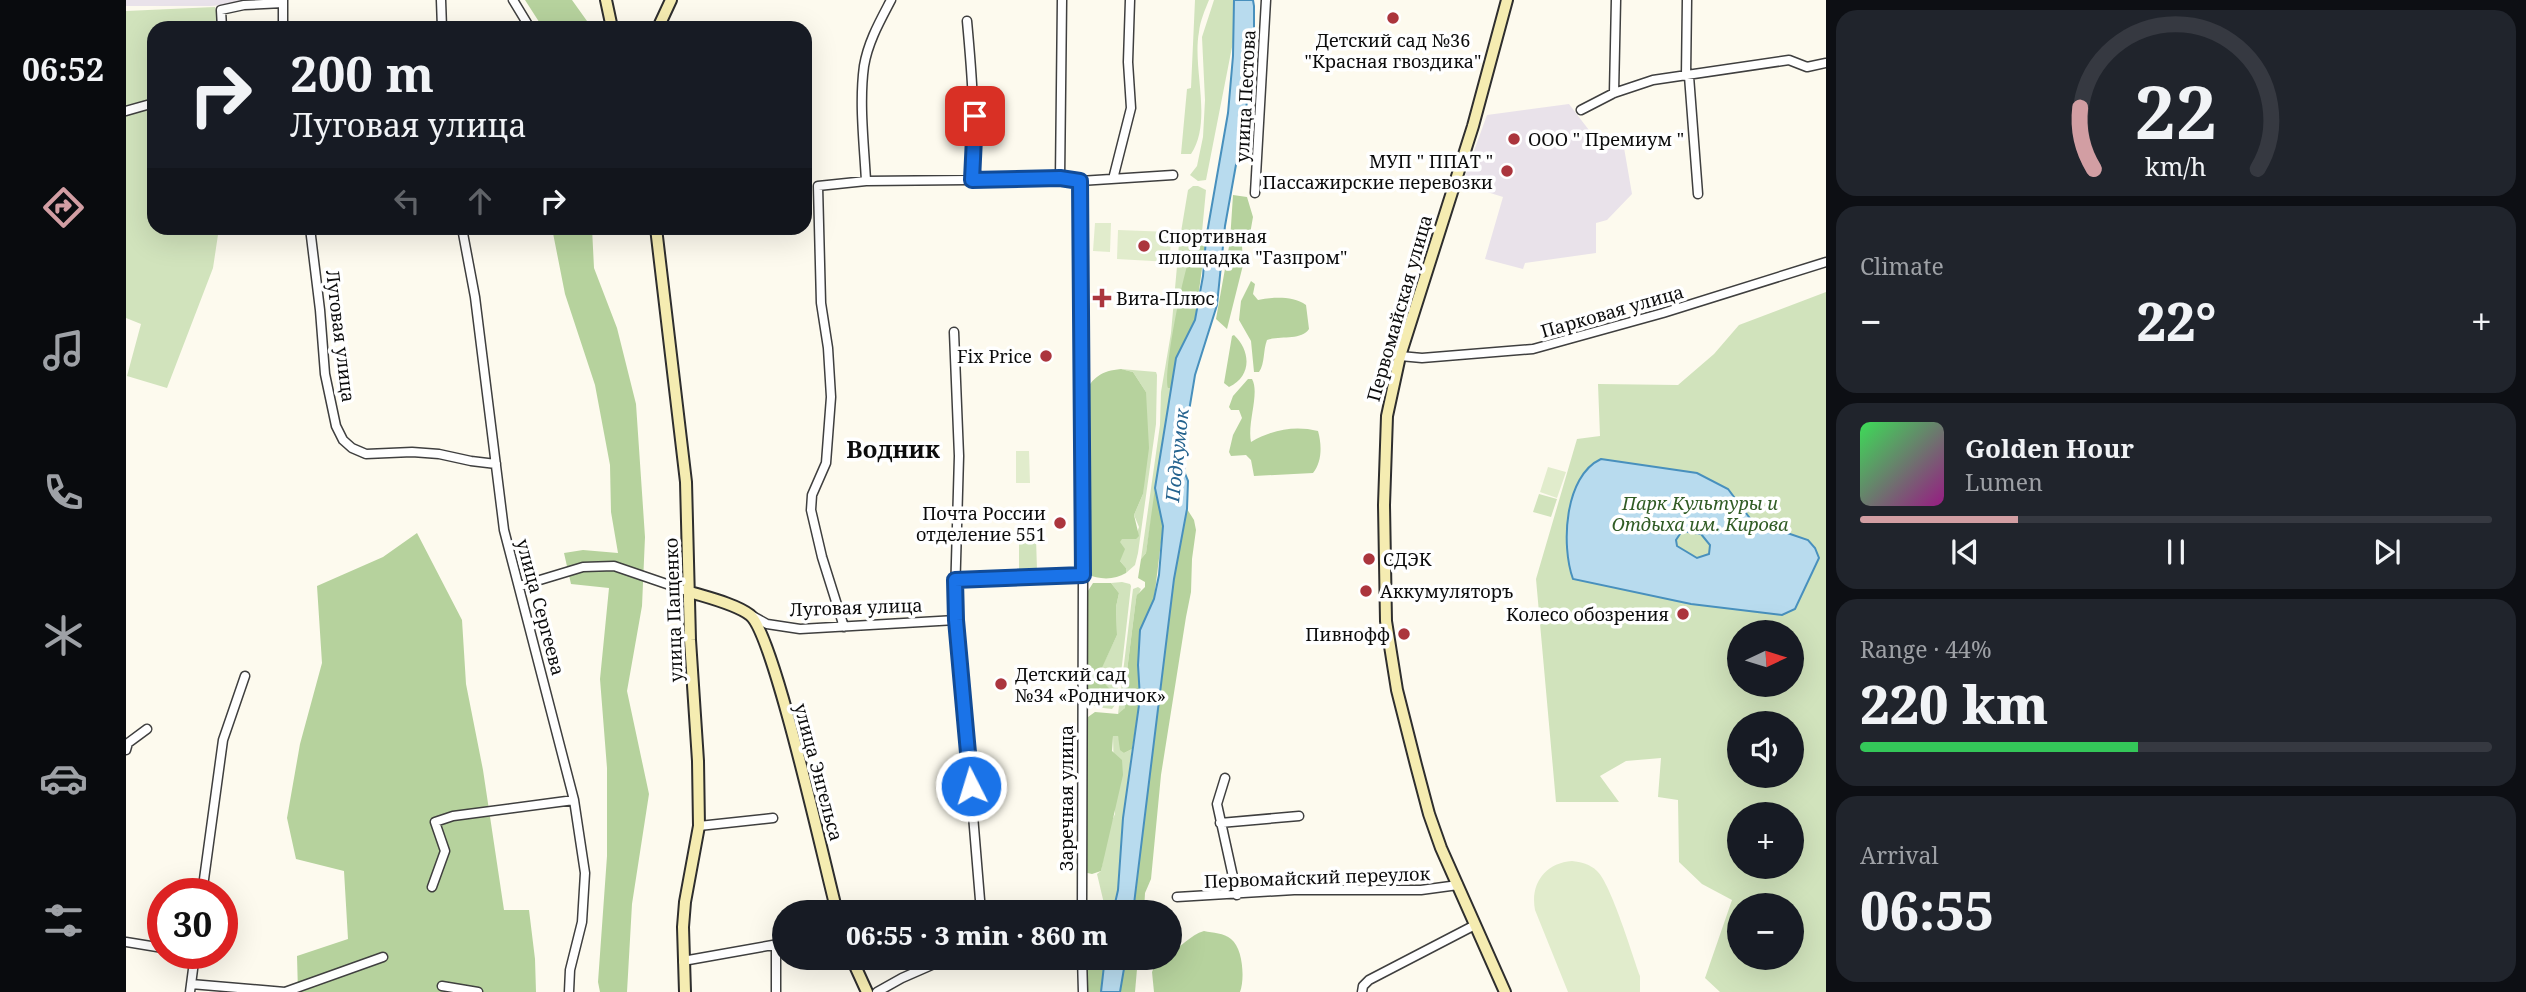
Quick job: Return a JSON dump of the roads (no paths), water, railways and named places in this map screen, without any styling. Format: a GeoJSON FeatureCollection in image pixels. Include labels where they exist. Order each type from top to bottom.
{"type":"FeatureCollection","features":[{"type":"Feature","properties":{"kind":"street"},"geometry":{"type":"LineString","coordinates":[[441,0],[442,21]]}},
{"type":"Feature","properties":{"kind":"street"},"geometry":{"type":"LineString","coordinates":[[513,0],[526,21]]}},
{"type":"Feature","properties":{"kind":"street"},"geometry":{"type":"LineString","coordinates":[[607,0],[611,21]]}},
{"type":"Feature","properties":{"kind":"street"},"geometry":{"type":"LineString","coordinates":[[661,21],[671,0]]}},
{"type":"Feature","properties":{"kind":"street"},"geometry":{"type":"LineString","coordinates":[[866,180],[864,64],[874,32],[891,0]]}},
{"type":"Feature","properties":{"kind":"street"},"geometry":{"type":"LineString","coordinates":[[1060,178],[1062,0]]}},
{"type":"Feature","properties":{"kind":"street"},"geometry":{"type":"LineString","coordinates":[[1113,179],[1131,108],[1128,62],[1130,0]]}},
{"type":"Feature","properties":{"kind":"street","name":"улица Пестова"},"geometry":{"type":"LineString","coordinates":[[1255,193],[1266,0]]}},
{"type":"Feature","properties":{"kind":"street","name":"Первомайская улица"},"geometry":{"type":"LineString","coordinates":[[1505,992],[1429,814],[1398,690],[1386,621],[1384,571],[1387,416],[1400,356],[1473,126],[1507,0]]}},
{"type":"Feature","properties":{"kind":"street"},"geometry":{"type":"LineString","coordinates":[[1614,93],[1616,0]]}},
{"type":"Feature","properties":{"kind":"street"},"geometry":{"type":"LineString","coordinates":[[1687,0],[1687,76],[1698,194]]}},
{"type":"Feature","properties":{"kind":"street"},"geometry":{"type":"LineString","coordinates":[[222,21],[221,10],[283,1],[283,21]]}},
{"type":"Feature","properties":{"kind":"street"},"geometry":{"type":"LineString","coordinates":[[967,21],[974,106],[972,180]]}},
{"type":"Feature","properties":{"kind":"street"},"geometry":{"type":"LineString","coordinates":[[1581,110],[1614,93],[1653,80],[1789,60],[1807,67],[1826,63]]}},
{"type":"Feature","properties":{"kind":"street"},"geometry":{"type":"LineString","coordinates":[[126,111],[147,105]]}},
{"type":"Feature","properties":{"kind":"street"},"geometry":{"type":"LineString","coordinates":[[844,627],[822,557],[811,510],[812,495],[826,463],[830,421],[828,348],[821,303],[818,186],[866,180],[1060,178],[1080,181],[1173,175]]}},
{"type":"Feature","properties":{"kind":"street","name":"Заречная улица"},"geometry":{"type":"LineString","coordinates":[[1080,181],[1082,900]]}},
{"type":"Feature","properties":{"kind":"street","name":"Луговая улица"},"geometry":{"type":"LineString","coordinates":[[311,235],[325,374],[336,426],[343,440],[352,448],[366,454],[439,454],[496,464]]}},
{"type":"Feature","properties":{"kind":"street","name":"улица Сергеева"},"geometry":{"type":"LineString","coordinates":[[463,235],[475,297],[504,530],[573,800],[585,873],[582,922],[570,970],[569,992]]}},
{"type":"Feature","properties":{"kind":"street","name":"улица Пащенко"},"geometry":{"type":"LineString","coordinates":[[657,235],[687,482],[690,640],[698,761],[699,826],[685,902],[685,992]]}},
{"type":"Feature","properties":{"kind":"street","name":"Парковая улица"},"geometry":{"type":"LineString","coordinates":[[1400,356],[1422,358],[1533,349],[1663,313],[1826,262]]}},
{"type":"Feature","properties":{"kind":"street"},"geometry":{"type":"LineString","coordinates":[[954,332],[959,456],[956,620],[980,900]]}},
{"type":"Feature","properties":{"kind":"street","name":"Луговая улица"},"geometry":{"type":"LineString","coordinates":[[520,586],[583,567],[614,566],[714,599],[772,625],[800,629],[956,620]]}},
{"type":"Feature","properties":{"kind":"street"},"geometry":{"type":"LineString","coordinates":[[955,580],[1083,575]]}},
{"type":"Feature","properties":{"kind":"street","name":"улица Энгельса"},"geometry":{"type":"LineString","coordinates":[[751,615],[765,642],[834,900]]}},
{"type":"Feature","properties":{"kind":"street"},"geometry":{"type":"LineString","coordinates":[[765,642],[764,632],[772,625]]}},
{"type":"Feature","properties":{"kind":"street"},"geometry":{"type":"LineString","coordinates":[[204,878],[223,740],[245,676]]}},
{"type":"Feature","properties":{"kind":"street"},"geometry":{"type":"LineString","coordinates":[[126,750],[128,743],[147,729]]}},
{"type":"Feature","properties":{"kind":"street"},"geometry":{"type":"LineString","coordinates":[[1225,778],[1217,804],[1237,895]]}},
{"type":"Feature","properties":{"kind":"street"},"geometry":{"type":"LineString","coordinates":[[432,887],[444,851],[435,822],[453,816],[573,800]]}},
{"type":"Feature","properties":{"kind":"street"},"geometry":{"type":"LineString","coordinates":[[1220,823],[1299,816]]}},
{"type":"Feature","properties":{"kind":"street"},"geometry":{"type":"LineString","coordinates":[[699,826],[773,818]]}},
{"type":"Feature","properties":{"kind":"street","name":"Первомайский переулок"},"geometry":{"type":"LineString","coordinates":[[1177,897],[1294,890],[1421,890],[1458,886]]}},
{"type":"Feature","properties":{"kind":"street"},"geometry":{"type":"LineString","coordinates":[[1363,992],[1363,986],[1369,980],[1475,925]]}},
{"type":"Feature","properties":{"kind":"street"},"geometry":{"type":"LineString","coordinates":[[126,942],[147,945]]}},
{"type":"Feature","properties":{"kind":"street"},"geometry":{"type":"LineString","coordinates":[[683,961],[772,945]]}},
{"type":"Feature","properties":{"kind":"street"},"geometry":{"type":"LineString","coordinates":[[193,969],[191,988],[285,992],[383,957]]}},
{"type":"Feature","properties":{"kind":"street"},"geometry":{"type":"LineString","coordinates":[[776,992],[778,970]]}},
{"type":"Feature","properties":{"kind":"street"},"geometry":{"type":"LineString","coordinates":[[857,970],[866,992]]}},
{"type":"Feature","properties":{"kind":"street"},"geometry":{"type":"LineString","coordinates":[[877,992],[920,970]]}},
{"type":"Feature","properties":{"kind":"street"},"geometry":{"type":"LineString","coordinates":[[1082,970],[1083,992]]}},
{"type":"Feature","properties":{"kind":"street"},"geometry":{"type":"LineString","coordinates":[[442,986],[478,992]]}},
{"type":"Feature","properties":{"kind":"water","name":"Подкумок"},"geometry":{"type":"Polygon","coordinates":[[[1234,0],[1253,0],[1254,43],[1246,109],[1225,226],[1217,305],[1195,375],[1188,417],[1184,471],[1188,481],[1187,509],[1174,579],[1134,900],[1116,900],[1123,818],[1140,698],[1140,630],[1154,599],[1159,575],[1163,526],[1155,488],[1176,358],[1195,320],[1203,276],[1206,239],[1228,113],[1234,0]]]}},
{"type":"Feature","properties":{"kind":"water"},"geometry":{"type":"Polygon","coordinates":[[[1601,459],[1697,473],[1728,489],[1752,521],[1808,540],[1819,558],[1795,609],[1782,615],[1691,604],[1573,579],[1567,549],[1569,513],[1579,480],[1601,459]],[[1682,531],[1676,540],[1677,546],[1697,558],[1709,554],[1710,545],[1701,534],[1682,531]]]}},
{"type":"Feature","properties":{"kind":"water"},"geometry":{"type":"Polygon","coordinates":[[[1104,970],[1124,970],[1120,992],[1101,992],[1104,970]]]}},
{"type":"Feature","properties":{"kind":"place","name":"Детский сад №36 \"Красная гвоздика\""},"geometry":{"type":"Point","coordinates":[1393,18]}},
{"type":"Feature","properties":{"kind":"place","name":"ООО \" Премиум \""},"geometry":{"type":"Point","coordinates":[1514,139]}},
{"type":"Feature","properties":{"kind":"place","name":"МУП \" ППАТ \" Пассажирские перевозки"},"geometry":{"type":"Point","coordinates":[1507,171]}},
{"type":"Feature","properties":{"kind":"place","name":"Спортивная площадка \"Газпром\""},"geometry":{"type":"Point","coordinates":[1144,246]}},
{"type":"Feature","properties":{"kind":"place","name":"Вита-Плюс"},"geometry":{"type":"Point","coordinates":[1102,298]}},
{"type":"Feature","properties":{"kind":"place","name":"Fix Price"},"geometry":{"type":"Point","coordinates":[1046,356]}},
{"type":"Feature","properties":{"kind":"place","name":"Почта России отделение 551"},"geometry":{"type":"Point","coordinates":[1060,523]}},
{"type":"Feature","properties":{"kind":"place","name":"СДЭК"},"geometry":{"type":"Point","coordinates":[1369,559]}},
{"type":"Feature","properties":{"kind":"place","name":"Аккумуляторъ"},"geometry":{"type":"Point","coordinates":[1366,591]}},
{"type":"Feature","properties":{"kind":"place","name":"Колесо обозрения"},"geometry":{"type":"Point","coordinates":[1683,614]}},
{"type":"Feature","properties":{"kind":"place","name":"Пивнофф"},"geometry":{"type":"Point","coordinates":[1404,634]}},
{"type":"Feature","properties":{"kind":"place","name":"Детский сад №34 «Родничок»"},"geometry":{"type":"Point","coordinates":[1001,684]}},
{"type":"Feature","properties":{"kind":"district","name":"Водник"},"geometry":{"type":"Point","coordinates":[893,448]}},
{"type":"Feature","properties":{"kind":"park label","name":"Парк Культуры и Отдыха им. Кирова"},"geometry":{"type":"Point","coordinates":[1700,513]}}]}
